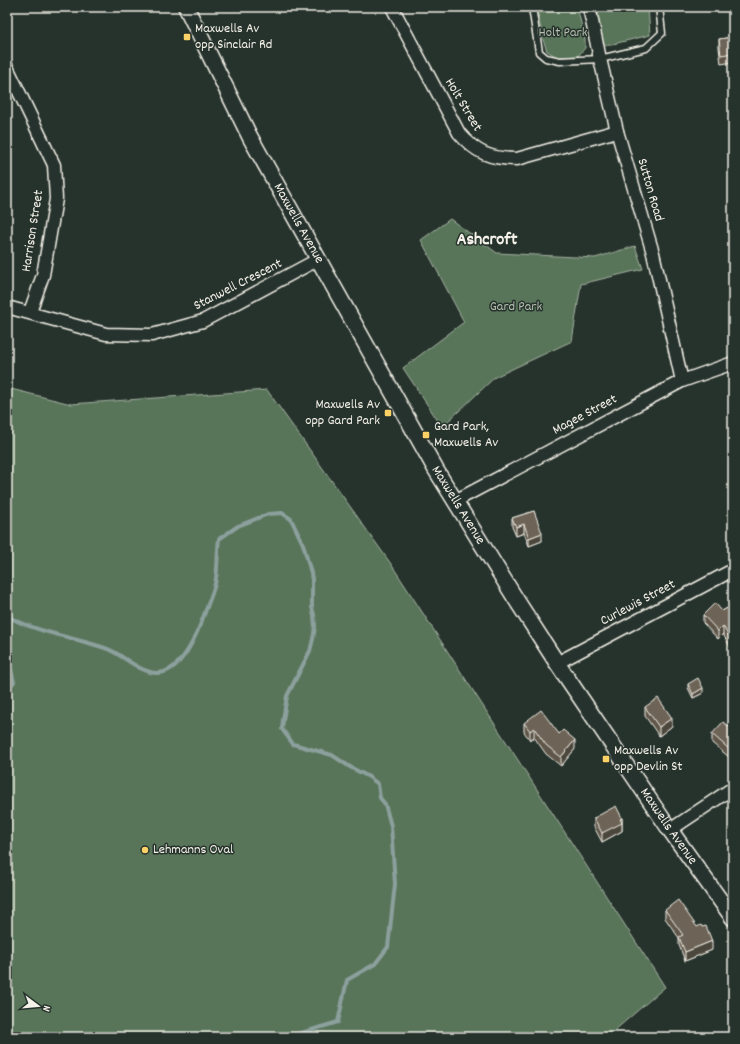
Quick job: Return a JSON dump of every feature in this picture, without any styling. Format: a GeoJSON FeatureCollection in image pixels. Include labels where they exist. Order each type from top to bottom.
{"type":"FeatureCollection","features":[{"type":"Feature","properties":{"kind":"street","name":"Holt Street"},"geometry":{"type":"LineString","coordinates":[[392,7],[456,128],[466,142],[477,151],[491,157],[517,159],[617,131]]}},
{"type":"Feature","properties":{"kind":"street","name":"Sutton Road"},"geometry":{"type":"LineString","coordinates":[[589,7],[617,131],[653,253],[682,381]]}},
{"type":"Feature","properties":{"kind":"street","name":"Maxwells Avenue"},"geometry":{"type":"LineString","coordinates":[[190,8],[250,137],[407,421],[455,501],[557,663],[670,830],[733,918]]}},
{"type":"Feature","properties":{"kind":"street","name":"Harrison Street"},"geometry":{"type":"LineString","coordinates":[[7,68],[54,166],[55,206],[43,275],[30,312]]}},
{"type":"Feature","properties":{"kind":"street","name":"Stanwell Crescent"},"geometry":{"type":"LineString","coordinates":[[7,307],[30,312],[106,334],[152,335],[203,321],[317,260]]}},
{"type":"Feature","properties":{"kind":"street","name":"Magee Street"},"geometry":{"type":"LineString","coordinates":[[455,501],[682,381],[733,363]]}},
{"type":"Feature","properties":{"kind":"street","name":"Curlewis Street"},"geometry":{"type":"LineString","coordinates":[[557,663],[733,570]]}},
{"type":"Feature","properties":{"kind":"street"},"geometry":{"type":"LineString","coordinates":[[670,830],[733,788]]}},
{"type":"Feature","properties":{"kind":"lane"},"geometry":{"type":"LineString","coordinates":[[532,7],[539,52],[546,58],[560,61],[600,59],[646,48],[662,33],[659,7]]}},
{"type":"Feature","properties":{"kind":"green space","name":"Holt Park"},"geometry":{"type":"Polygon","coordinates":[[[537,7],[577,7],[585,39],[585,48],[578,56],[557,57],[547,51],[542,37],[537,7]]]}},
{"type":"Feature","properties":{"kind":"green space"},"geometry":{"type":"Polygon","coordinates":[[[598,7],[648,7],[650,35],[601,47],[598,7]]]}},
{"type":"Feature","properties":{"kind":"green space","name":"Gard Park"},"geometry":{"type":"Polygon","coordinates":[[[450,219],[497,253],[595,258],[635,246],[643,269],[581,284],[572,341],[495,377],[442,427],[403,368],[464,322],[421,240],[450,219]]]}},
{"type":"Feature","properties":{"kind":"green space"},"geometry":{"type":"Polygon","coordinates":[[[7,388],[71,404],[267,390],[391,564],[665,987],[607,1037],[7,1037],[7,388]]]}},
{"type":"Feature","properties":{"kind":"building"},"geometry":{"type":"Polygon","coordinates":[[[731,16],[733,16],[733,29],[731,16]]]}},
{"type":"Feature","properties":{"kind":"building"},"geometry":{"type":"Polygon","coordinates":[[[733,37],[733,53],[721,55],[719,39],[733,37]]]}},
{"type":"Feature","properties":{"kind":"building"},"geometry":{"type":"Polygon","coordinates":[[[534,511],[542,533],[529,538],[524,524],[516,527],[512,518],[534,511]]]}},
{"type":"Feature","properties":{"kind":"building"},"geometry":{"type":"Polygon","coordinates":[[[715,603],[722,611],[733,605],[733,644],[723,626],[718,631],[703,615],[715,603]]]}},
{"type":"Feature","properties":{"kind":"building"},"geometry":{"type":"Polygon","coordinates":[[[698,678],[703,688],[693,694],[688,684],[698,678]]]}},
{"type":"Feature","properties":{"kind":"building"},"geometry":{"type":"Polygon","coordinates":[[[658,698],[672,718],[659,727],[645,707],[658,698]]]}},
{"type":"Feature","properties":{"kind":"building"},"geometry":{"type":"Polygon","coordinates":[[[541,710],[559,734],[563,730],[575,740],[561,757],[546,745],[534,728],[530,731],[524,723],[541,710]]]}},
{"type":"Feature","properties":{"kind":"building"},"geometry":{"type":"Polygon","coordinates":[[[723,722],[733,730],[733,744],[729,749],[712,734],[723,722]]]}},
{"type":"Feature","properties":{"kind":"building"},"geometry":{"type":"Polygon","coordinates":[[[616,806],[622,818],[620,819],[622,823],[602,833],[594,818],[616,806]]]}},
{"type":"Feature","properties":{"kind":"building"},"geometry":{"type":"Polygon","coordinates":[[[678,900],[697,927],[701,925],[702,927],[706,926],[712,941],[685,952],[679,937],[683,935],[665,910],[678,900]]]}},
{"type":"Feature","properties":{"kind":"waterway"},"geometry":{"type":"LineString","coordinates":[[7,616],[43,631],[111,650],[144,670],[161,673],[171,669],[180,661],[194,640],[215,582],[219,539],[238,526],[268,514],[282,513],[291,519],[303,544],[311,573],[312,607],[315,627],[310,651],[287,696],[282,729],[293,744],[332,755],[378,784],[380,798],[385,804],[391,826],[395,884],[388,947],[375,964],[347,980],[338,1022],[288,1037]]}},
{"type":"Feature","properties":{"kind":"waterway"},"geometry":{"type":"LineString","coordinates":[[7,668],[11,670],[14,682],[7,690]]}},
{"type":"Feature","properties":{"kind":"place","name":"Maxwells Av opp Sinclair Rd"},"geometry":{"type":"Point","coordinates":[187,37]}},
{"type":"Feature","properties":{"kind":"place","name":"Maxwells Av opp Gard Park"},"geometry":{"type":"Point","coordinates":[388,413]}},
{"type":"Feature","properties":{"kind":"place","name":"Gard Park, Maxwells Av"},"geometry":{"type":"Point","coordinates":[426,435]}},
{"type":"Feature","properties":{"kind":"place","name":"Maxwells Av opp Devlin St"},"geometry":{"type":"Point","coordinates":[606,759]}},
{"type":"Feature","properties":{"kind":"place","name":"Lehmanns Oval"},"geometry":{"type":"Point","coordinates":[145,850]}},
{"type":"Feature","properties":{"kind":"district","name":"Ashcroft"},"geometry":{"type":"Point","coordinates":[487,240]}}]}
